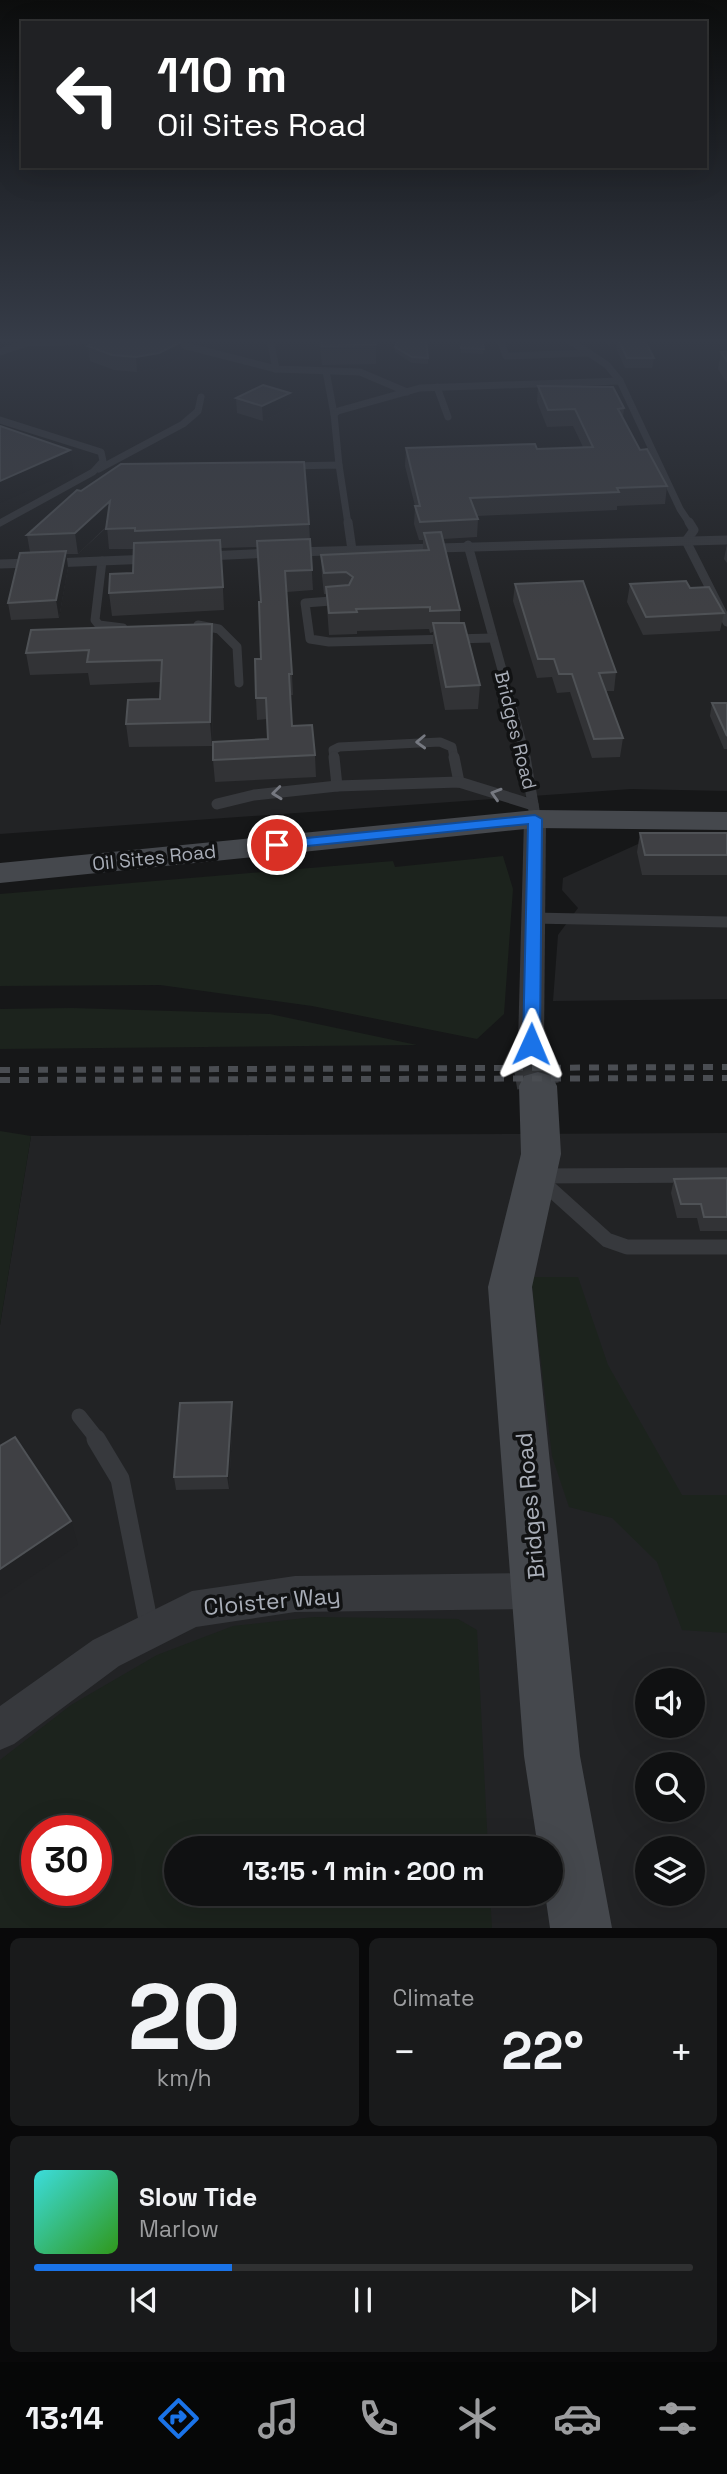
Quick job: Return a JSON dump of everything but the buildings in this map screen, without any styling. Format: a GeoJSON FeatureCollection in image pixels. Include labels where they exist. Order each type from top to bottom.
{"type":"FeatureCollection","features":[{"type":"Feature","properties":{"kind":"street","name":"Oil Sites Road"},"geometry":{"type":"LineString","coordinates":[[0,873],[534,812],[727,821]]}},
{"type":"Feature","properties":{"kind":"street","name":"Bridges Road"},"geometry":{"type":"LineString","coordinates":[[534,812],[535,1065],[541,1154],[510,1287],[552,1756],[580,1928]]}},
{"type":"Feature","properties":{"kind":"street","name":"Cloister Way"},"geometry":{"type":"LineString","coordinates":[[0,1730],[106,1653],[191,1609],[295,1594],[538,1591]]}},
{"type":"Feature","properties":{"kind":"lane"},"geometry":{"type":"LineString","coordinates":[[31,429],[101,452],[103,461],[93,472]]}},
{"type":"Feature","properties":{"kind":"lane"},"geometry":{"type":"LineString","coordinates":[[0,523],[174,429]]}},
{"type":"Feature","properties":{"kind":"lane"},"geometry":{"type":"LineString","coordinates":[[335,429],[352,550]]}},
{"type":"Feature","properties":{"kind":"lane"},"geometry":{"type":"LineString","coordinates":[[642,429],[680,509],[694,530],[686,541]]}},
{"type":"Feature","properties":{"kind":"lane"},"geometry":{"type":"LineString","coordinates":[[274,467],[339,465]]}},
{"type":"Feature","properties":{"kind":"lane"},"geometry":{"type":"LineString","coordinates":[[199,556],[468,545],[727,540]]}},
{"type":"Feature","properties":{"kind":"lane"},"geometry":{"type":"LineString","coordinates":[[686,541],[727,622]]}},
{"type":"Feature","properties":{"kind":"lane","name":"Bridges Road"},"geometry":{"type":"LineString","coordinates":[[468,545],[529,770],[534,812]]}},
{"type":"Feature","properties":{"kind":"lane"},"geometry":{"type":"LineString","coordinates":[[0,564],[158,558]]}},
{"type":"Feature","properties":{"kind":"lane"},"geometry":{"type":"LineString","coordinates":[[102,561],[95,620],[99,625],[109,627],[134,627]]}},
{"type":"Feature","properties":{"kind":"lane"},"geometry":{"type":"LineString","coordinates":[[346,600],[305,603],[310,639],[329,642],[493,638]]}},
{"type":"Feature","properties":{"kind":"lane"},"geometry":{"type":"LineString","coordinates":[[188,625],[212,626],[230,638],[240,655],[239,683]]}},
{"type":"Feature","properties":{"kind":"lane"},"geometry":{"type":"LineString","coordinates":[[337,786],[333,750],[339,747],[427,742],[447,743],[452,747],[459,782]]}},
{"type":"Feature","properties":{"kind":"lane"},"geometry":{"type":"LineString","coordinates":[[216,804],[254,796],[337,786],[459,782],[534,812]]}},
{"type":"Feature","properties":{"kind":"lane"},"geometry":{"type":"LineString","coordinates":[[533,918],[727,922]]}},
{"type":"Feature","properties":{"kind":"lane"},"geometry":{"type":"LineString","coordinates":[[536,1176],[727,1175]]}},
{"type":"Feature","properties":{"kind":"lane"},"geometry":{"type":"LineString","coordinates":[[536,1176],[607,1240],[627,1247],[727,1247]]}},
{"type":"Feature","properties":{"kind":"lane"},"geometry":{"type":"LineString","coordinates":[[79,1416],[92,1432],[120,1479],[150,1630]]}},
{"type":"Feature","properties":{"kind":"shaded area"},"geometry":{"type":"Polygon","coordinates":[[[0,429],[727,429],[727,791],[631,789],[0,834],[0,429]]]}},
{"type":"Feature","properties":{"kind":"shaded area"},"geometry":{"type":"Polygon","coordinates":[[[638,844],[727,847],[727,999],[553,1001],[558,935],[578,908],[562,890],[563,878],[638,844]]]}},
{"type":"Feature","properties":{"kind":"shaded area"},"geometry":{"type":"Polygon","coordinates":[[[503,856],[513,889],[504,1014],[477,1039],[312,1006],[160,985],[0,986],[0,894],[393,861],[395,867],[503,856]]]}},
{"type":"Feature","properties":{"kind":"shaded area"},"geometry":{"type":"Polygon","coordinates":[[[72,1008],[270,1014],[417,1045],[0,1049],[0,1009],[72,1008]]]}},
{"type":"Feature","properties":{"kind":"shaded area"},"geometry":{"type":"Polygon","coordinates":[[[0,1131],[31,1136],[0,1325],[0,1131]]]}},
{"type":"Feature","properties":{"kind":"shaded area"},"geometry":{"type":"Polygon","coordinates":[[[727,1133],[727,1928],[0,1928],[0,1325],[31,1136],[727,1133]]]}},
{"type":"Feature","properties":{"kind":"shaded area"},"geometry":{"type":"Polygon","coordinates":[[[531,1277],[578,1277],[608,1365],[682,1495],[727,1495],[727,1633],[682,1630],[657,1562],[612,1518],[569,1507],[552,1456],[531,1277]]]}},
{"type":"Feature","properties":{"kind":"shaded area"},"geometry":{"type":"Polygon","coordinates":[[[314,1617],[458,1619],[477,1630],[487,1836],[164,1836],[164,1906],[491,1906],[492,1928],[0,1928],[0,1760],[71,1705],[157,1655],[233,1626],[314,1617]]]}},
{"type":"Feature","properties":{"kind":"tunnel"},"geometry":{"type":"LineString","coordinates":[[531,1044],[533,1058]]}},
{"type":"Feature","properties":{"kind":"tunnel"},"geometry":{"type":"LineString","coordinates":[[533,1056],[538,1086]]}},
{"type":"Feature","properties":{"kind":"railway"},"geometry":{"type":"LineString","coordinates":[[0,1070],[727,1067]]}},
{"type":"Feature","properties":{"kind":"railway"},"geometry":{"type":"LineString","coordinates":[[0,1080],[727,1078]]}},
{"type":"Feature","properties":{"kind":"route"},"geometry":{"type":"LineString","coordinates":[[277,845],[535,819],[531,1044]]}}]}
